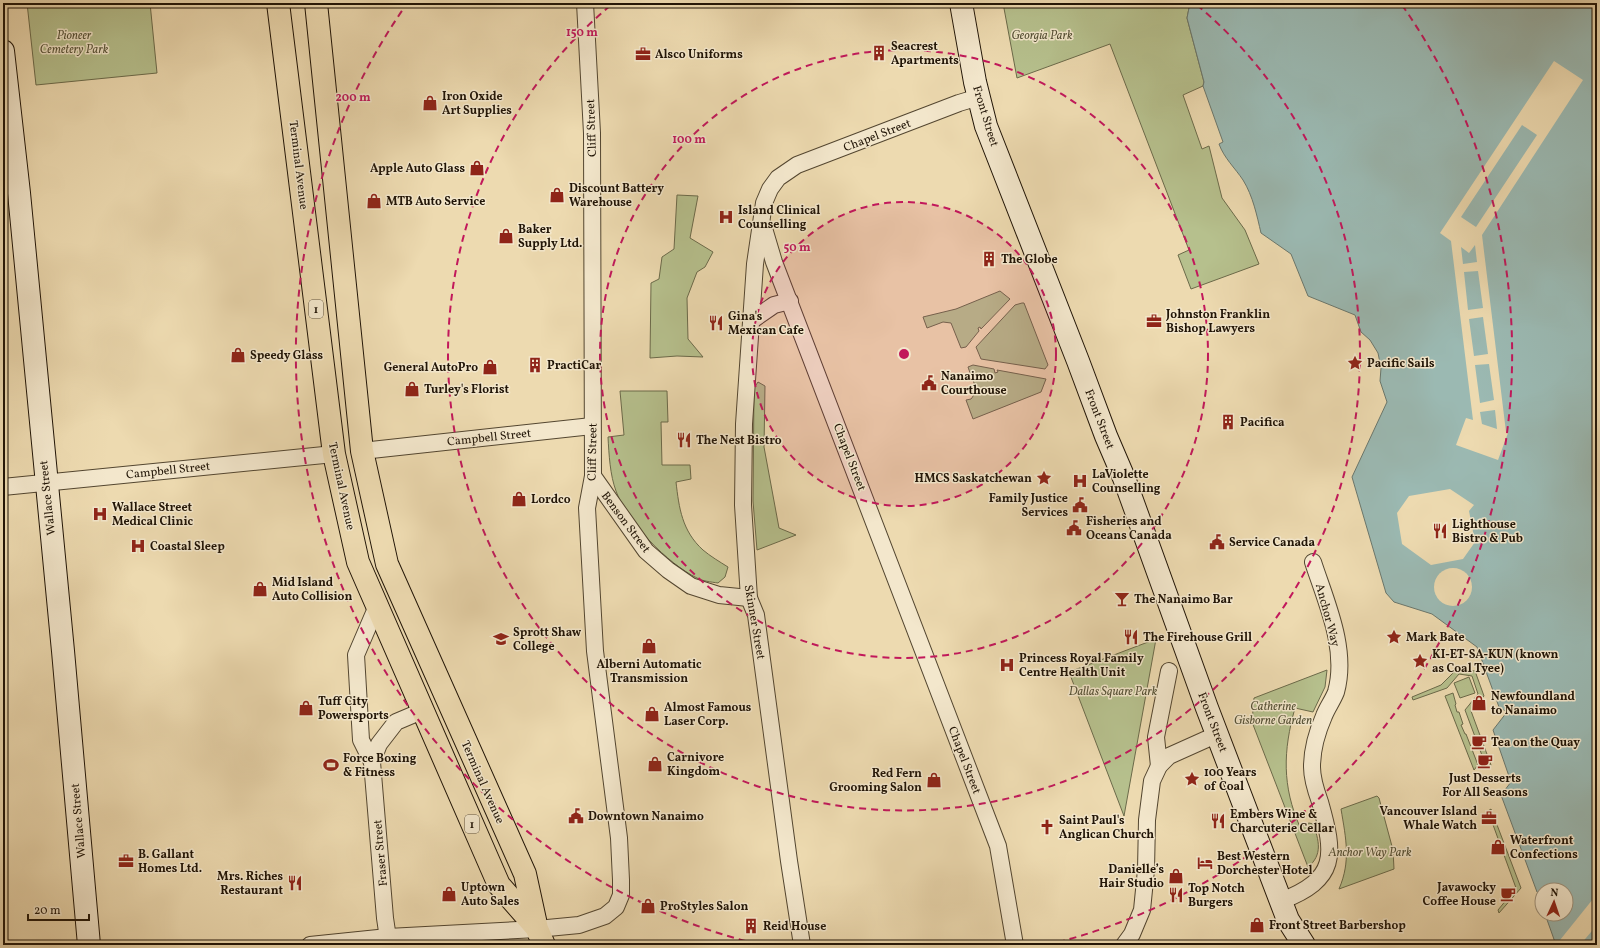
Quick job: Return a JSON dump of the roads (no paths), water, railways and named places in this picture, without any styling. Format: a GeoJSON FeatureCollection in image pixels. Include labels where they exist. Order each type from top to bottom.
{"type":"FeatureCollection","features":[{"type":"Feature","properties":{"kind":"highway","name":"Terminal Avenue"},"geometry":{"type":"LineString","coordinates":[[316,3],[362,451],[387,564],[525,874],[540,937]]}},
{"type":"Feature","properties":{"kind":"highway","name":"Terminal Avenue"},"geometry":{"type":"LineString","coordinates":[[277,4],[334,454],[358,562],[499,885],[540,937]]}},
{"type":"Feature","properties":{"kind":"street","name":"Cliff Street"},"geometry":{"type":"LineString","coordinates":[[540,937],[605,916],[616,907],[621,895],[622,880],[596,651],[587,508],[593,476],[592,133],[585,3]]}},
{"type":"Feature","properties":{"kind":"street","name":"Front Street"},"geometry":{"type":"LineString","coordinates":[[961,3],[986,126],[1106,436],[1124,478],[1285,911],[1304,945]]}},
{"type":"Feature","properties":{"kind":"street","name":"Wallace Street"},"geometry":{"type":"LineString","coordinates":[[3,51],[19,193],[89,945]]}},
{"type":"Feature","properties":{"kind":"street","name":"Chapel Street"},"geometry":{"type":"LineString","coordinates":[[979,97],[959,103],[797,165],[778,178],[770,189],[764,203],[762,219],[770,251],[998,846],[1015,945]]}},
{"type":"Feature","properties":{"kind":"street","name":"Skinner Street"},"geometry":{"type":"LineString","coordinates":[[762,219],[755,264],[744,424],[743,505],[749,598],[756,616],[789,861],[802,945]]}},
{"type":"Feature","properties":{"kind":"street"},"geometry":{"type":"LineString","coordinates":[[751,321],[774,305],[790,301]]}},
{"type":"Feature","properties":{"kind":"street","name":"Campbell Street"},"geometry":{"type":"LineString","coordinates":[[362,451],[592,426]]}},
{"type":"Feature","properties":{"kind":"street","name":"Campbell Street"},"geometry":{"type":"LineString","coordinates":[[3,487],[334,454]]}},
{"type":"Feature","properties":{"kind":"street","name":"Benson Street"},"geometry":{"type":"LineString","coordinates":[[593,476],[646,551],[668,570],[691,586],[719,595],[749,598]]}},
{"type":"Feature","properties":{"kind":"street","name":"Anchor Way"},"geometry":{"type":"LineString","coordinates":[[1285,911],[1299,894],[1316,882],[1326,869],[1330,851],[1328,831],[1315,788],[1312,767],[1315,741],[1335,694],[1339,678],[1339,661],[1335,631],[1313,562]]}},
{"type":"Feature","properties":{"kind":"street","name":"Fraser Street"},"geometry":{"type":"LineString","coordinates":[[377,606],[356,655],[361,740],[372,762],[385,918],[389,941]]}},
{"type":"Feature","properties":{"kind":"street"},"geometry":{"type":"LineString","coordinates":[[1159,766],[1156,737],[1169,671]]}},
{"type":"Feature","properties":{"kind":"street","name":"Fraser Street"},"geometry":{"type":"LineString","coordinates":[[372,762],[379,744],[396,722],[422,711]]}},
{"type":"Feature","properties":{"kind":"street"},"geometry":{"type":"LineString","coordinates":[[1124,945],[1132,934],[1142,910],[1146,870],[1147,820],[1152,781],[1159,766],[1169,756],[1218,734]]}},
{"type":"Feature","properties":{"kind":"street","name":"Front Street"},"geometry":{"type":"LineString","coordinates":[[1285,911],[1290,945]]}},
{"type":"Feature","properties":{"kind":"street"},"geometry":{"type":"LineString","coordinates":[[310,945],[389,941],[540,937]]}},
{"type":"Feature","properties":{"kind":"water"},"geometry":{"type":"Polygon","coordinates":[[[1190,3],[1597,3],[1597,945],[1556,945],[1548,922],[1574,922],[1574,882],[1534,882],[1534,884],[1501,795],[1511,782],[1493,730],[1507,712],[1499,707],[1477,647],[1432,614],[1394,602],[1386,593],[1352,477],[1387,402],[1380,381],[1381,368],[1378,353],[1370,340],[1361,332],[1355,315],[1308,296],[1291,254],[1261,233],[1254,206],[1246,186],[1219,144],[1223,142],[1203,86],[1204,82],[1187,18],[1190,3]]]}},
{"type":"Feature","properties":{"kind":"place","name":"Seacrest Apartments"},"geometry":{"type":"Point","coordinates":[879,53]}},
{"type":"Feature","properties":{"kind":"place","name":"Alsco Uniforms"},"geometry":{"type":"Point","coordinates":[643,54]}},
{"type":"Feature","properties":{"kind":"place","name":"Iron Oxide Art Supplies"},"geometry":{"type":"Point","coordinates":[430,103]}},
{"type":"Feature","properties":{"kind":"place","name":"Apple Auto Glass"},"geometry":{"type":"Point","coordinates":[477,168]}},
{"type":"Feature","properties":{"kind":"place","name":"Discount Battery Warehouse"},"geometry":{"type":"Point","coordinates":[557,195]}},
{"type":"Feature","properties":{"kind":"place","name":"MTB Auto Service"},"geometry":{"type":"Point","coordinates":[374,201]}},
{"type":"Feature","properties":{"kind":"place","name":"Island Clinical Counselling"},"geometry":{"type":"Point","coordinates":[726,217]}},
{"type":"Feature","properties":{"kind":"place","name":"Baker Supply Ltd."},"geometry":{"type":"Point","coordinates":[506,236]}},
{"type":"Feature","properties":{"kind":"place","name":"The Globe"},"geometry":{"type":"Point","coordinates":[989,259]}},
{"type":"Feature","properties":{"kind":"place","name":"Johnston Franklin Bishop Lawyers"},"geometry":{"type":"Point","coordinates":[1154,321]}},
{"type":"Feature","properties":{"kind":"place","name":"Gina's Mexican Cafe"},"geometry":{"type":"Point","coordinates":[716,323]}},
{"type":"Feature","properties":{"kind":"place","name":"Speedy Glass"},"geometry":{"type":"Point","coordinates":[238,355]}},
{"type":"Feature","properties":{"kind":"place","name":"Pacific Sails"},"geometry":{"type":"Point","coordinates":[1355,363]}},
{"type":"Feature","properties":{"kind":"place","name":"PractiCar"},"geometry":{"type":"Point","coordinates":[535,365]}},
{"type":"Feature","properties":{"kind":"place","name":"General AutoPro"},"geometry":{"type":"Point","coordinates":[490,367]}},
{"type":"Feature","properties":{"kind":"place","name":"Nanaimo Courthouse"},"geometry":{"type":"Point","coordinates":[929,383]}},
{"type":"Feature","properties":{"kind":"place","name":"Turley's Florist"},"geometry":{"type":"Point","coordinates":[412,389]}},
{"type":"Feature","properties":{"kind":"place","name":"Pacifica"},"geometry":{"type":"Point","coordinates":[1228,422]}},
{"type":"Feature","properties":{"kind":"place","name":"The Nest Bistro"},"geometry":{"type":"Point","coordinates":[684,440]}},
{"type":"Feature","properties":{"kind":"place","name":"HMCS Saskatchewan"},"geometry":{"type":"Point","coordinates":[1044,478]}},
{"type":"Feature","properties":{"kind":"place","name":"LaViolette Counselling"},"geometry":{"type":"Point","coordinates":[1080,481]}},
{"type":"Feature","properties":{"kind":"place","name":"Lordco"},"geometry":{"type":"Point","coordinates":[519,499]}},
{"type":"Feature","properties":{"kind":"place","name":"Family Justice Services"},"geometry":{"type":"Point","coordinates":[1080,505]}},
{"type":"Feature","properties":{"kind":"place","name":"Wallace Street Medical Clinic"},"geometry":{"type":"Point","coordinates":[100,514]}},
{"type":"Feature","properties":{"kind":"place","name":"Fisheries and Oceans Canada"},"geometry":{"type":"Point","coordinates":[1074,528]}},
{"type":"Feature","properties":{"kind":"place","name":"Lighthouse Bistro & Pub"},"geometry":{"type":"Point","coordinates":[1440,531]}},
{"type":"Feature","properties":{"kind":"place","name":"Service Canada"},"geometry":{"type":"Point","coordinates":[1217,542]}},
{"type":"Feature","properties":{"kind":"place","name":"Coastal Sleep"},"geometry":{"type":"Point","coordinates":[138,546]}},
{"type":"Feature","properties":{"kind":"place","name":"Mid Island Auto Collision"},"geometry":{"type":"Point","coordinates":[260,589]}},
{"type":"Feature","properties":{"kind":"place","name":"The Nanaimo Bar"},"geometry":{"type":"Point","coordinates":[1122,599]}},
{"type":"Feature","properties":{"kind":"place","name":"The Firehouse Grill"},"geometry":{"type":"Point","coordinates":[1131,637]}},
{"type":"Feature","properties":{"kind":"place","name":"Mark Bate"},"geometry":{"type":"Point","coordinates":[1394,637]}},
{"type":"Feature","properties":{"kind":"place","name":"Sprott Shaw College"},"geometry":{"type":"Point","coordinates":[501,639]}},
{"type":"Feature","properties":{"kind":"place","name":"Alberni Automatic Transmission"},"geometry":{"type":"Point","coordinates":[649,646]}},
{"type":"Feature","properties":{"kind":"place","name":"KI-ET-SA-KUN (known as Coal Tyee)"},"geometry":{"type":"Point","coordinates":[1420,661]}},
{"type":"Feature","properties":{"kind":"place","name":"Princess Royal Family Centre Health Unit"},"geometry":{"type":"Point","coordinates":[1007,665]}},
{"type":"Feature","properties":{"kind":"place","name":"Newfoundland to Nanaimo"},"geometry":{"type":"Point","coordinates":[1479,703]}},
{"type":"Feature","properties":{"kind":"place","name":"Tuff City Powersports"},"geometry":{"type":"Point","coordinates":[306,708]}},
{"type":"Feature","properties":{"kind":"place","name":"Almost Famous Laser Corp."},"geometry":{"type":"Point","coordinates":[652,714]}},
{"type":"Feature","properties":{"kind":"place","name":"Tea on the Quay"},"geometry":{"type":"Point","coordinates":[1479,742]}},
{"type":"Feature","properties":{"kind":"place","name":"Just Desserts For All Seasons"},"geometry":{"type":"Point","coordinates":[1485,761]}},
{"type":"Feature","properties":{"kind":"place","name":"Carnivore Kingdom"},"geometry":{"type":"Point","coordinates":[655,764]}},
{"type":"Feature","properties":{"kind":"place","name":"Force Boxing & Fitness"},"geometry":{"type":"Point","coordinates":[331,765]}},
{"type":"Feature","properties":{"kind":"place","name":"100 Years of Coal"},"geometry":{"type":"Point","coordinates":[1192,779]}},
{"type":"Feature","properties":{"kind":"place","name":"Red Fern Grooming Salon"},"geometry":{"type":"Point","coordinates":[934,780]}},
{"type":"Feature","properties":{"kind":"place","name":"Downtown Nanaimo"},"geometry":{"type":"Point","coordinates":[576,816]}},
{"type":"Feature","properties":{"kind":"place","name":"Vancouver Island Whale Watch"},"geometry":{"type":"Point","coordinates":[1489,818]}},
{"type":"Feature","properties":{"kind":"place","name":"Embers Wine & Charcuterie Cellar"},"geometry":{"type":"Point","coordinates":[1218,821]}},
{"type":"Feature","properties":{"kind":"place","name":"Saint Paul's Anglican Church"},"geometry":{"type":"Point","coordinates":[1047,827]}},
{"type":"Feature","properties":{"kind":"place","name":"Waterfront Confections"},"geometry":{"type":"Point","coordinates":[1498,847]}},
{"type":"Feature","properties":{"kind":"place","name":"B. Gallant Homes Ltd."},"geometry":{"type":"Point","coordinates":[126,861]}},
{"type":"Feature","properties":{"kind":"place","name":"Best Western Dorchester Hotel"},"geometry":{"type":"Point","coordinates":[1205,863]}},
{"type":"Feature","properties":{"kind":"place","name":"Danielle’s Hair Studio"},"geometry":{"type":"Point","coordinates":[1176,876]}},
{"type":"Feature","properties":{"kind":"place","name":"Mrs. Riches Restaurant"},"geometry":{"type":"Point","coordinates":[295,883]}},
{"type":"Feature","properties":{"kind":"place","name":"Uptown Auto Sales"},"geometry":{"type":"Point","coordinates":[449,894]}},
{"type":"Feature","properties":{"kind":"place","name":"Javawocky Coffee House"},"geometry":{"type":"Point","coordinates":[1508,894]}},
{"type":"Feature","properties":{"kind":"place","name":"Top Notch Burgers"},"geometry":{"type":"Point","coordinates":[1176,895]}},
{"type":"Feature","properties":{"kind":"place","name":"ProStyles Salon"},"geometry":{"type":"Point","coordinates":[648,906]}},
{"type":"Feature","properties":{"kind":"place","name":"Front Street Barbershop"},"geometry":{"type":"Point","coordinates":[1257,925]}},
{"type":"Feature","properties":{"kind":"place","name":"Reid House"},"geometry":{"type":"Point","coordinates":[751,926]}},
{"type":"Feature","properties":{"kind":"park label","name":"Georgia Park"},"geometry":{"type":"Point","coordinates":[1042,35]}},
{"type":"Feature","properties":{"kind":"park label","name":"Pioneer Cemetery Park"},"geometry":{"type":"Point","coordinates":[74,42]}},
{"type":"Feature","properties":{"kind":"park label","name":"Dallas Square Park"},"geometry":{"type":"Point","coordinates":[1113,691]}},
{"type":"Feature","properties":{"kind":"park label","name":"Catherine Gisborne Garden"},"geometry":{"type":"Point","coordinates":[1273,713]}},
{"type":"Feature","properties":{"kind":"park label","name":"Anchor Way Park"},"geometry":{"type":"Point","coordinates":[1370,852]}}]}
